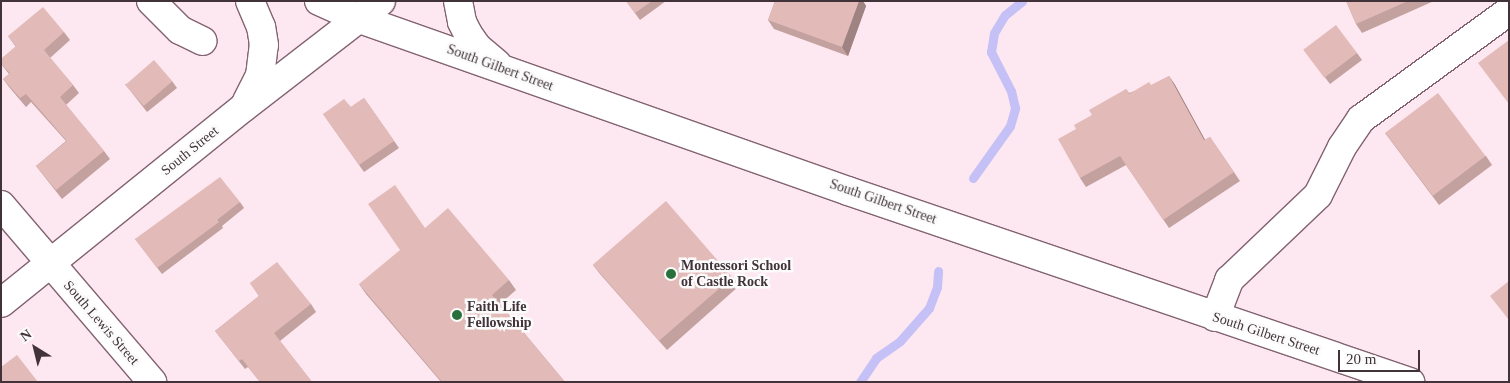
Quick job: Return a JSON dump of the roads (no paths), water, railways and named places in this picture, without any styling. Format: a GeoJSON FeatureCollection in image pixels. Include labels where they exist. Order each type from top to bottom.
{"type":"FeatureCollection","features":[{"type":"Feature","properties":{"kind":"street"},"geometry":{"type":"LineString","coordinates":[[151,1],[180,30],[203,41]]}},
{"type":"Feature","properties":{"kind":"street"},"geometry":{"type":"LineString","coordinates":[[244,107],[260,76],[263,63],[264,45],[261,27],[250,1]]}},
{"type":"Feature","properties":{"kind":"street","name":"South Gilbert Street"},"geometry":{"type":"LineString","coordinates":[[319,1],[357,18],[506,71],[1215,317],[1410,382]]}},
{"type":"Feature","properties":{"kind":"street","name":"South Street"},"geometry":{"type":"LineString","coordinates":[[1,303],[244,107],[381,1]]}},
{"type":"Feature","properties":{"kind":"street"},"geometry":{"type":"LineString","coordinates":[[458,1],[462,22],[468,34],[488,58],[506,71]]}},
{"type":"Feature","properties":{"kind":"street"},"geometry":{"type":"LineString","coordinates":[[1215,317],[1229,280],[1318,195],[1342,146],[1361,119],[1509,10]]}},
{"type":"Feature","properties":{"kind":"street","name":"South Lewis Street"},"geometry":{"type":"LineString","coordinates":[[1,205],[152,382]]}},
{"type":"Feature","properties":{"kind":"waterway"},"geometry":{"type":"LineString","coordinates":[[973,178],[1010,126],[1015,108],[1011,91],[991,52],[994,33],[1005,15],[1022,1]]}},
{"type":"Feature","properties":{"kind":"waterway"},"geometry":{"type":"LineString","coordinates":[[860,382],[876,358],[900,341],[929,308],[937,287],[938,271]]}},
{"type":"Feature","properties":{"kind":"place","name":"Montessori School of Castle Rock"},"geometry":{"type":"Point","coordinates":[671,274]}},
{"type":"Feature","properties":{"kind":"place","name":"Faith Life Fellowship"},"geometry":{"type":"Point","coordinates":[457,315]}}]}
